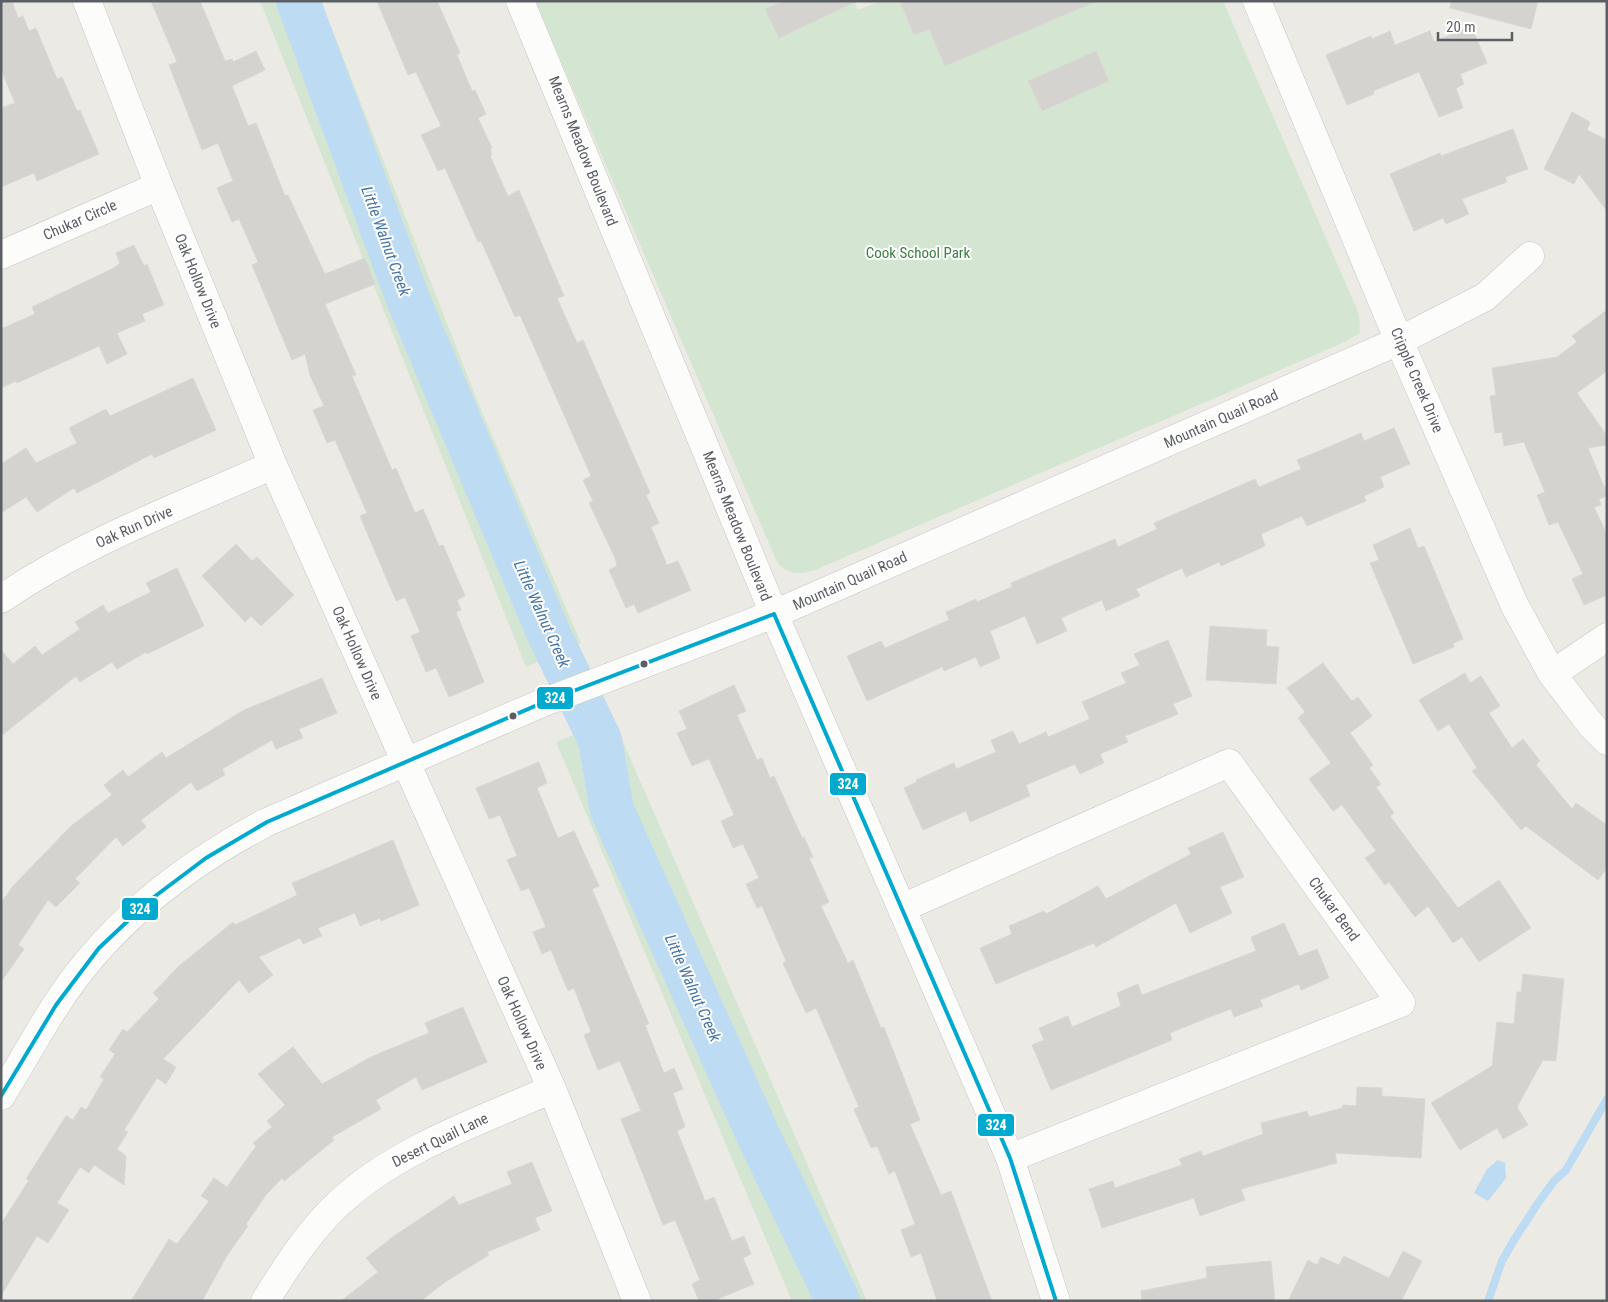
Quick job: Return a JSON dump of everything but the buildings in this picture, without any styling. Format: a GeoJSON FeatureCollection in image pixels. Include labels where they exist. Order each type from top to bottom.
{"type":"FeatureCollection","features":[{"type":"Feature","properties":{"kind":"street","name":"Oak Hollow Drive"},"geometry":{"type":"LineString","coordinates":[[87,1],[159,186],[273,465],[552,1089],[637,1301]]}},
{"type":"Feature","properties":{"kind":"street","name":"Mearns Meadow Boulevard"},"geometry":{"type":"LineString","coordinates":[[520,1],[774,614],[1010,1158],[1056,1301]]}},
{"type":"Feature","properties":{"kind":"street","name":"Cripple Creek Drive"},"geometry":{"type":"LineString","coordinates":[[1265,4],[1400,341],[1514,604],[1552,674],[1592,726],[1607,740]]}},
{"type":"Feature","properties":{"kind":"street","name":"Chukar Circle"},"geometry":{"type":"LineString","coordinates":[[1,255],[159,186]]}},
{"type":"Feature","properties":{"kind":"street","name":"Mountain Quail Road"},"geometry":{"type":"LineString","coordinates":[[1,1096],[57,1004],[86,964],[117,929],[152,897],[190,867],[228,842],[267,822],[542,703],[774,614],[1400,341],[1485,296],[1530,256]]}},
{"type":"Feature","properties":{"kind":"street","name":"Oak Run Drive"},"geometry":{"type":"LineString","coordinates":[[1,599],[59,564],[105,540],[273,465]]}},
{"type":"Feature","properties":{"kind":"street"},"geometry":{"type":"LineString","coordinates":[[1552,674],[1607,637]]}},
{"type":"Feature","properties":{"kind":"street","name":"Chukar Bend"},"geometry":{"type":"LineString","coordinates":[[902,908],[1229,763],[1401,1003],[1010,1158]]}},
{"type":"Feature","properties":{"kind":"street","name":"Desert Quail Lane"},"geometry":{"type":"LineString","coordinates":[[266,1301],[287,1266],[316,1227],[338,1204],[364,1182],[416,1149],[552,1089]]}},
{"type":"Feature","properties":{"kind":"green space"},"geometry":{"type":"Polygon","coordinates":[[[260,1],[321,1],[477,400],[581,643],[526,667],[260,1]]]}},
{"type":"Feature","properties":{"kind":"green space","name":"Cook School Park"},"geometry":{"type":"Polygon","coordinates":[[[535,1],[854,1],[858,10],[881,1],[1223,1],[1359,314],[1360,333],[1345,342],[815,570],[804,573],[789,572],[777,562],[535,1]]]}},
{"type":"Feature","properties":{"kind":"green space"},"geometry":{"type":"Polygon","coordinates":[[[614,719],[867,1301],[792,1301],[556,742],[614,719]]]}},
{"type":"Feature","properties":{"kind":"water"},"geometry":{"type":"Polygon","coordinates":[[[1498,1160],[1505,1163],[1506,1178],[1488,1201],[1474,1193],[1487,1169],[1498,1160]]]}},
{"type":"Feature","properties":{"kind":"waterway","name":"Little Walnut Creek"},"geometry":{"type":"LineString","coordinates":[[298,1],[408,299],[548,632],[600,740],[612,810],[759,1137],[838,1301]]}},
{"type":"Feature","properties":{"kind":"waterway"},"geometry":{"type":"LineString","coordinates":[[1488,1301],[1502,1261],[1514,1240],[1554,1181],[1566,1170],[1607,1099]]}},
{"type":"Feature","properties":{"kind":"transit line","name":"324"},"geometry":{"type":"LineString","coordinates":[[774,614],[1010,1158],[1056,1301]]}},
{"type":"Feature","properties":{"kind":"transit line","name":"324"},"geometry":{"type":"LineString","coordinates":[[1,1096],[56,1005],[99,948],[150,900],[206,858],[267,822],[542,703],[774,614]]}}]}
